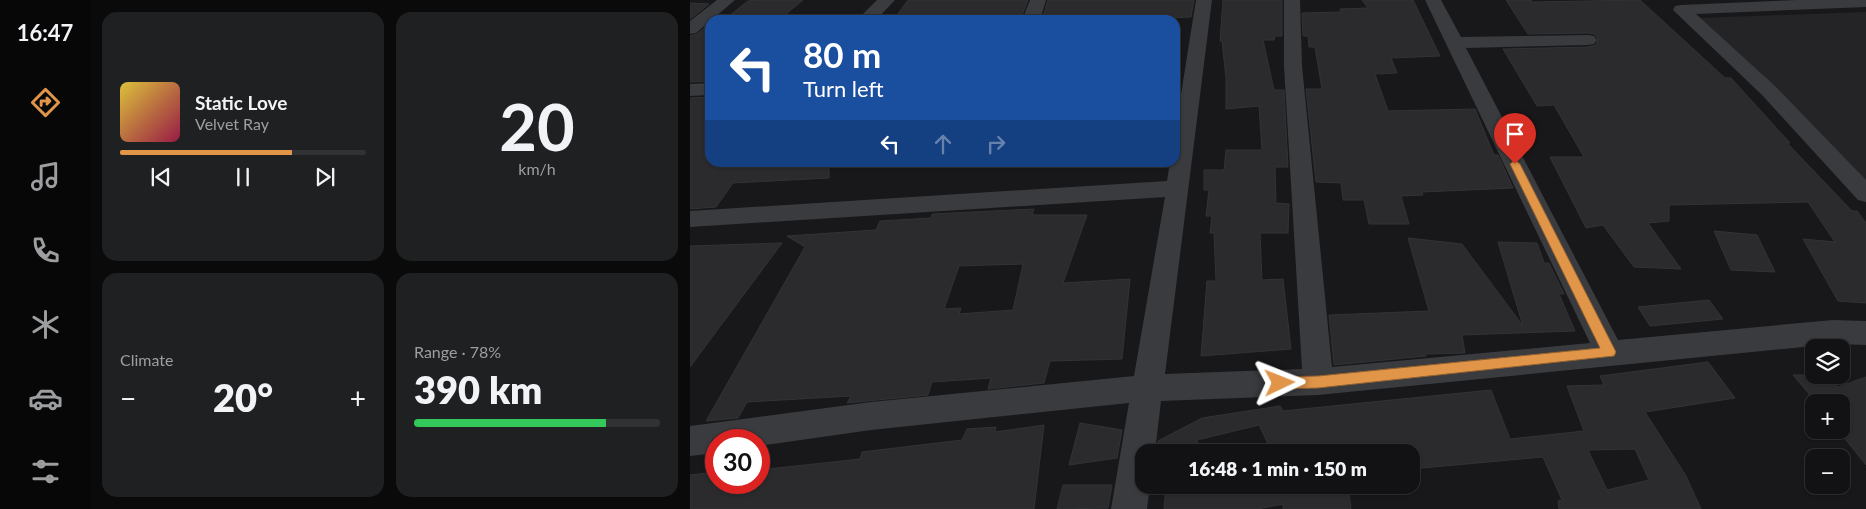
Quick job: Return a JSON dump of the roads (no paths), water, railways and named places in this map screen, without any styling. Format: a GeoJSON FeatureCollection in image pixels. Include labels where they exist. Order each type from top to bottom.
{"type":"FeatureCollection","features":[{"type":"Feature","properties":{"kind":"street"},"geometry":{"type":"LineString","coordinates":[[708,15],[727,0]]}},
{"type":"Feature","properties":{"kind":"street"},"geometry":{"type":"LineString","coordinates":[[871,15],[887,0]]}},
{"type":"Feature","properties":{"kind":"street"},"geometry":{"type":"LineString","coordinates":[[1033,15],[1038,0]]}},
{"type":"Feature","properties":{"kind":"street"},"geometry":{"type":"LineString","coordinates":[[1180,152],[1185,61],[1204,0]]}},
{"type":"Feature","properties":{"kind":"street"},"geometry":{"type":"LineString","coordinates":[[1292,0],[1293,66],[1318,382]]}},
{"type":"Feature","properties":{"kind":"street"},"geometry":{"type":"LineString","coordinates":[[1433,0],[1609,352]]}},
{"type":"Feature","properties":{"kind":"street"},"geometry":{"type":"LineString","coordinates":[[1675,5],[1866,2]]}},
{"type":"Feature","properties":{"kind":"street"},"geometry":{"type":"LineString","coordinates":[[1675,5],[1769,91],[1866,194]]}},
{"type":"Feature","properties":{"kind":"street"},"geometry":{"type":"LineString","coordinates":[[690,29],[705,17]]}},
{"type":"Feature","properties":{"kind":"street"},"geometry":{"type":"LineString","coordinates":[[1454,43],[1588,40]]}},
{"type":"Feature","properties":{"kind":"street"},"geometry":{"type":"LineString","coordinates":[[690,90],[705,89]]}},
{"type":"Feature","properties":{"kind":"street"},"geometry":{"type":"LineString","coordinates":[[1129,509],[1178,188],[1179,167]]}},
{"type":"Feature","properties":{"kind":"street"},"geometry":{"type":"LineString","coordinates":[[690,219],[1178,188]]}},
{"type":"Feature","properties":{"kind":"street"},"geometry":{"type":"LineString","coordinates":[[690,441],[871,416],[1146,388],[1318,382],[1609,352],[1833,332],[1866,333]]}}]}
